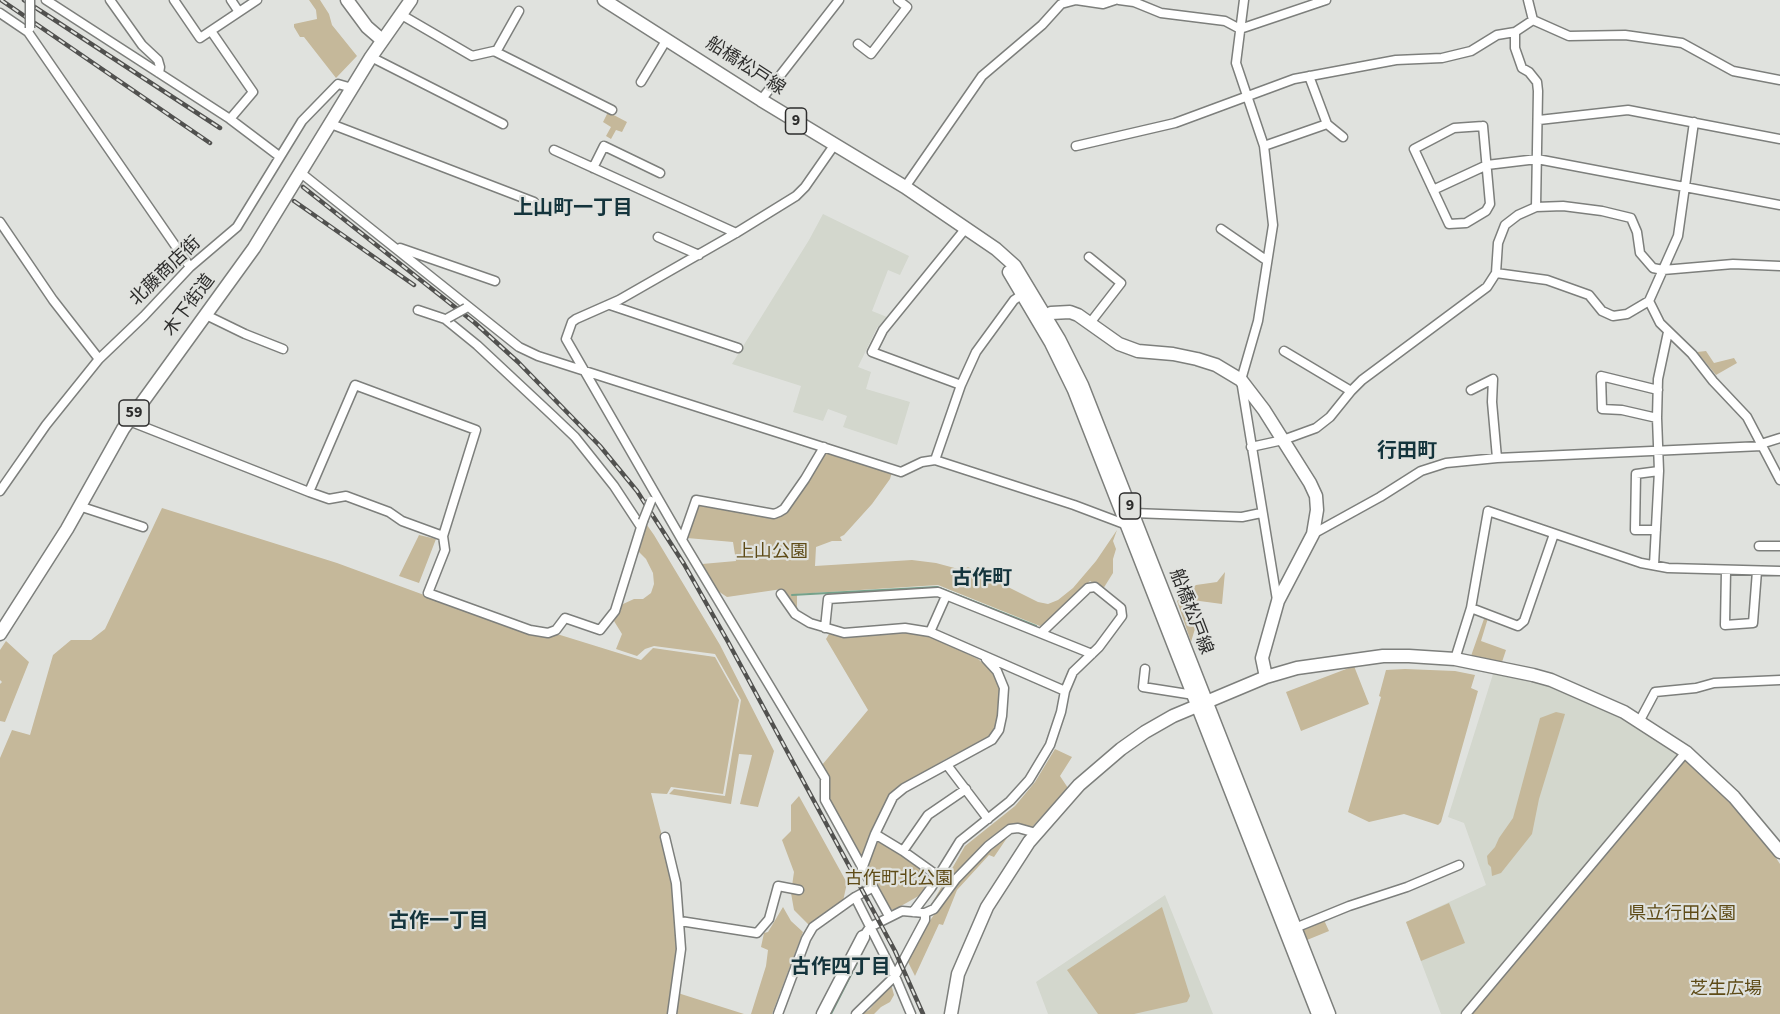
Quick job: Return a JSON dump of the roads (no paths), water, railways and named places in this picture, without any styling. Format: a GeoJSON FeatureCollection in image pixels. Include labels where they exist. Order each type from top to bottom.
{"type":"FeatureCollection","features":[{"type":"Feature","properties":{"kind":"main road"},"geometry":{"type":"LineString","coordinates":[[348,0],[368,27],[382,40]]}},
{"type":"Feature","properties":{"kind":"main road","name":"木下街道"},"geometry":{"type":"LineString","coordinates":[[0,634],[45,564],[129,421],[254,248],[371,57],[411,0]]}},
{"type":"Feature","properties":{"kind":"main road","name":"船橋松戸線"},"geometry":{"type":"LineString","coordinates":[[604,0],[905,187],[987,242],[1015,266],[1042,318],[1082,385],[1132,513],[1318,1014]]}},
{"type":"Feature","properties":{"kind":"main road","name":"船橋松戸線"},"geometry":{"type":"LineString","coordinates":[[987,242],[1042,318],[1074,390],[1127,525],[1329,1014]]}},
{"type":"Feature","properties":{"kind":"main road"},"geometry":{"type":"LineString","coordinates":[[1042,318],[1051,313],[1070,312],[1129,348],[1147,353],[1197,358],[1216,365],[1241,380],[1257,399],[1283,440],[1316,496],[1317,510],[1313,534],[1278,601],[1262,657],[1266,677]]}},
{"type":"Feature","properties":{"kind":"main road"},"geometry":{"type":"LineString","coordinates":[[951,1014],[958,975],[987,907],[1036,833],[1079,785],[1121,749],[1151,728],[1200,700],[1297,668],[1383,656],[1455,659],[1551,680],[1611,705],[1686,752],[1734,797],[1780,852]]}},
{"type":"Feature","properties":{"kind":"main road"},"geometry":{"type":"LineString","coordinates":[[824,1014],[866,932]]}},
{"type":"Feature","properties":{"kind":"street"},"geometry":{"type":"LineString","coordinates":[[29,30],[30,0]]}},
{"type":"Feature","properties":{"kind":"street"},"geometry":{"type":"LineString","coordinates":[[46,0],[230,119],[279,156]]}},
{"type":"Feature","properties":{"kind":"street"},"geometry":{"type":"LineString","coordinates":[[110,0],[142,45],[158,60],[159,73]]}},
{"type":"Feature","properties":{"kind":"street"},"geometry":{"type":"LineString","coordinates":[[174,0],[201,38],[257,0]]}},
{"type":"Feature","properties":{"kind":"street"},"geometry":{"type":"LineString","coordinates":[[231,0],[239,12]]}},
{"type":"Feature","properties":{"kind":"street"},"geometry":{"type":"LineString","coordinates":[[761,99],[839,0]]}},
{"type":"Feature","properties":{"kind":"street"},"geometry":{"type":"LineString","coordinates":[[858,44],[871,54],[907,7],[897,0]]}},
{"type":"Feature","properties":{"kind":"street"},"geometry":{"type":"LineString","coordinates":[[905,187],[982,76],[1034,32],[1061,4],[1076,0],[1134,2],[1161,13],[1225,21],[1240,29],[1326,0]]}},
{"type":"Feature","properties":{"kind":"street"},"geometry":{"type":"LineString","coordinates":[[1244,0],[1236,63],[1264,146],[1273,225],[1258,321],[1241,380],[1278,601]]}},
{"type":"Feature","properties":{"kind":"street"},"geometry":{"type":"LineString","coordinates":[[1528,0],[1533,20]]}},
{"type":"Feature","properties":{"kind":"street"},"geometry":{"type":"LineString","coordinates":[[496,52],[519,12]]}},
{"type":"Feature","properties":{"kind":"street"},"geometry":{"type":"LineString","coordinates":[[0,13],[29,30],[190,267]]}},
{"type":"Feature","properties":{"kind":"street"},"geometry":{"type":"LineString","coordinates":[[400,14],[472,56],[494,51],[612,110]]}},
{"type":"Feature","properties":{"kind":"street"},"geometry":{"type":"LineString","coordinates":[[1076,146],[1175,123],[1294,79],[1395,60],[1442,57],[1471,51],[1497,35],[1515,32],[1533,20]]}},
{"type":"Feature","properties":{"kind":"street"},"geometry":{"type":"LineString","coordinates":[[1533,20],[1569,36],[1625,35],[1682,43],[1733,71],[1780,80]]}},
{"type":"Feature","properties":{"kind":"street"},"geometry":{"type":"LineString","coordinates":[[211,31],[253,92],[230,119]]}},
{"type":"Feature","properties":{"kind":"street"},"geometry":{"type":"LineString","coordinates":[[1515,32],[1515,48],[1522,68],[1529,72],[1537,82],[1539,120],[1536,207]]}},
{"type":"Feature","properties":{"kind":"street"},"geometry":{"type":"LineString","coordinates":[[641,82],[667,39]]}},
{"type":"Feature","properties":{"kind":"street"},"geometry":{"type":"LineString","coordinates":[[371,57],[503,124]]}},
{"type":"Feature","properties":{"kind":"street"},"geometry":{"type":"LineString","coordinates":[[1309,76],[1327,124],[1343,136]]}},
{"type":"Feature","properties":{"kind":"street","name":"北藤商店街"},"geometry":{"type":"LineString","coordinates":[[0,491],[46,425],[99,359],[190,267],[232,233],[241,222],[302,121],[335,86],[340,83],[352,88]]}},
{"type":"Feature","properties":{"kind":"street"},"geometry":{"type":"LineString","coordinates":[[1539,120],[1628,110],[1780,139]]}},
{"type":"Feature","properties":{"kind":"street"},"geometry":{"type":"LineString","coordinates":[[1496,273],[1547,280],[1588,295],[1602,311],[1613,316],[1627,314],[1649,301],[1678,236],[1694,122]]}},
{"type":"Feature","properties":{"kind":"street"},"geometry":{"type":"LineString","coordinates":[[331,123],[534,202]]}},
{"type":"Feature","properties":{"kind":"street"},"geometry":{"type":"LineString","coordinates":[[1264,146],[1327,124]]}},
{"type":"Feature","properties":{"kind":"street"},"geometry":{"type":"LineString","coordinates":[[1483,126],[1487,165],[1490,204],[1486,211],[1466,223],[1449,224],[1413,149],[1454,128],[1483,126]]}},
{"type":"Feature","properties":{"kind":"street"},"geometry":{"type":"LineString","coordinates":[[835,144],[805,187],[796,196],[699,255],[610,305],[572,322],[566,339],[653,497],[682,540],[825,777],[825,800],[889,916]]}},
{"type":"Feature","properties":{"kind":"street"},"geometry":{"type":"LineString","coordinates":[[593,168],[604,146],[660,173]]}},
{"type":"Feature","properties":{"kind":"street"},"geometry":{"type":"LineString","coordinates":[[554,150],[736,233]]}},
{"type":"Feature","properties":{"kind":"street"},"geometry":{"type":"LineString","coordinates":[[1433,190],[1487,165],[1538,159],[1780,205]]}},
{"type":"Feature","properties":{"kind":"street"},"geometry":{"type":"LineString","coordinates":[[301,173],[519,348],[585,372],[901,472],[922,462],[935,460],[1074,505],[1127,525]]}},
{"type":"Feature","properties":{"kind":"street"},"geometry":{"type":"LineString","coordinates":[[1251,447],[1283,440],[1316,428],[1330,417],[1350,391],[1486,286],[1496,273],[1498,243],[1504,225],[1518,215],[1536,207],[1563,206],[1602,210],[1631,218],[1635,224],[1643,258],[1653,268],[1663,270],[1733,264],[1780,266]]}},
{"type":"Feature","properties":{"kind":"street"},"geometry":{"type":"LineString","coordinates":[[0,222],[53,300],[99,359]]}},
{"type":"Feature","properties":{"kind":"street"},"geometry":{"type":"LineString","coordinates":[[961,386],[872,352],[883,330],[966,228]]}},
{"type":"Feature","properties":{"kind":"street"},"geometry":{"type":"LineString","coordinates":[[1221,230],[1266,260]]}},
{"type":"Feature","properties":{"kind":"street"},"geometry":{"type":"LineString","coordinates":[[658,237],[699,255]]}},
{"type":"Feature","properties":{"kind":"street"},"geometry":{"type":"LineString","coordinates":[[392,245],[495,281]]}},
{"type":"Feature","properties":{"kind":"street"},"geometry":{"type":"LineString","coordinates":[[1089,257],[1121,283],[1090,323]]}},
{"type":"Feature","properties":{"kind":"street"},"geometry":{"type":"LineString","coordinates":[[935,460],[961,386],[976,352],[1014,300],[1023,294]]}},
{"type":"Feature","properties":{"kind":"street"},"geometry":{"type":"LineString","coordinates":[[1649,301],[1660,323],[1692,354],[1713,381],[1747,417],[1780,480]]}},
{"type":"Feature","properties":{"kind":"street"},"geometry":{"type":"LineString","coordinates":[[610,305],[738,348]]}},
{"type":"Feature","properties":{"kind":"street"},"geometry":{"type":"LineString","coordinates":[[446,318],[468,307]]}},
{"type":"Feature","properties":{"kind":"street"},"geometry":{"type":"LineString","coordinates":[[418,310],[446,318],[575,437],[642,524]]}},
{"type":"Feature","properties":{"kind":"street"},"geometry":{"type":"LineString","coordinates":[[206,315],[283,349]]}},
{"type":"Feature","properties":{"kind":"street"},"geometry":{"type":"LineString","coordinates":[[1654,565],[1659,471],[1658,379],[1668,332]]}},
{"type":"Feature","properties":{"kind":"street"},"geometry":{"type":"LineString","coordinates":[[1284,351],[1350,391]]}},
{"type":"Feature","properties":{"kind":"street"},"geometry":{"type":"LineString","coordinates":[[1657,418],[1622,410],[1602,409],[1601,376],[1658,390]]}},
{"type":"Feature","properties":{"kind":"street"},"geometry":{"type":"LineString","coordinates":[[1471,390],[1493,379],[1492,402],[1497,458]]}},
{"type":"Feature","properties":{"kind":"street"},"geometry":{"type":"LineString","coordinates":[[309,492],[356,386],[476,430],[443,536],[446,550],[428,593],[530,630],[548,633],[556,630],[566,618],[600,630],[615,611],[642,524],[653,497]]}},
{"type":"Feature","properties":{"kind":"street"},"geometry":{"type":"LineString","coordinates":[[129,421],[309,492],[329,499],[346,496],[443,536]]}},
{"type":"Feature","properties":{"kind":"street"},"geometry":{"type":"LineString","coordinates":[[1313,534],[1421,471],[1446,463],[1497,458],[1762,445],[1780,438]]}},
{"type":"Feature","properties":{"kind":"street"},"geometry":{"type":"LineString","coordinates":[[682,540],[696,500],[774,514],[784,509],[824,447]]}},
{"type":"Feature","properties":{"kind":"street"},"geometry":{"type":"LineString","coordinates":[[1656,530],[1635,530],[1636,474],[1659,471]]}},
{"type":"Feature","properties":{"kind":"street"},"geometry":{"type":"LineString","coordinates":[[79,506],[143,527]]}},
{"type":"Feature","properties":{"kind":"street"},"geometry":{"type":"LineString","coordinates":[[1455,659],[1471,608],[1488,511],[1641,563],[1668,568],[1780,571]]}},
{"type":"Feature","properties":{"kind":"street"},"geometry":{"type":"LineString","coordinates":[[1132,513],[1242,517],[1262,513]]}},
{"type":"Feature","properties":{"kind":"street"},"geometry":{"type":"LineString","coordinates":[[1471,608],[1518,626],[1524,621],[1554,534]]}},
{"type":"Feature","properties":{"kind":"street"},"geometry":{"type":"LineString","coordinates":[[1759,546],[1780,546]]}},
{"type":"Feature","properties":{"kind":"street"},"geometry":{"type":"LineString","coordinates":[[1726,571],[1725,625],[1753,623],[1757,571]]}},
{"type":"Feature","properties":{"kind":"street"},"geometry":{"type":"LineString","coordinates":[[913,912],[960,841],[1010,801],[1029,780],[1050,745],[1065,691],[1073,672],[1099,647],[1122,616],[1121,608],[1095,587],[1088,588],[1042,632]]}},
{"type":"Feature","properties":{"kind":"street"},"geometry":{"type":"LineString","coordinates":[[825,628],[828,599],[938,592],[1092,654]]}},
{"type":"Feature","properties":{"kind":"street"},"geometry":{"type":"LineString","coordinates":[[781,594],[795,614],[810,623],[844,633],[905,628],[930,632],[1065,691]]}},
{"type":"Feature","properties":{"kind":"street"},"geometry":{"type":"LineString","coordinates":[[930,632],[946,596]]}},
{"type":"Feature","properties":{"kind":"street"},"geometry":{"type":"LineString","coordinates":[[862,869],[875,834],[893,797],[904,788],[992,740],[999,730],[1004,687],[997,671],[983,656]]}},
{"type":"Feature","properties":{"kind":"street"},"geometry":{"type":"LineString","coordinates":[[1145,669],[1143,687],[1200,700]]}},
{"type":"Feature","properties":{"kind":"street"},"geometry":{"type":"LineString","coordinates":[[1640,722],[1655,693],[1696,688],[1714,683],[1780,680]]}},
{"type":"Feature","properties":{"kind":"street"},"geometry":{"type":"LineString","coordinates":[[1466,1014],[1686,752]]}},
{"type":"Feature","properties":{"kind":"street"},"geometry":{"type":"LineString","coordinates":[[947,765],[988,819]]}},
{"type":"Feature","properties":{"kind":"street"},"geometry":{"type":"LineString","coordinates":[[903,851],[928,815],[966,789]]}},
{"type":"Feature","properties":{"kind":"street"},"geometry":{"type":"LineString","coordinates":[[866,932],[889,916],[902,911],[925,913],[934,909],[956,879],[988,846],[1010,829],[1018,828],[1036,833]]}},
{"type":"Feature","properties":{"kind":"street"},"geometry":{"type":"LineString","coordinates":[[875,834],[938,876]]}},
{"type":"Feature","properties":{"kind":"street"},"geometry":{"type":"LineString","coordinates":[[665,837],[676,883],[680,921],[681,949],[672,1014]]}},
{"type":"Feature","properties":{"kind":"street"},"geometry":{"type":"LineString","coordinates":[[1295,928],[1349,906],[1407,887],[1459,865]]}},
{"type":"Feature","properties":{"kind":"street"},"geometry":{"type":"LineString","coordinates":[[680,921],[757,933],[769,919],[778,886],[799,890]]}},
{"type":"Feature","properties":{"kind":"street"},"geometry":{"type":"LineString","coordinates":[[778,1014],[806,939],[813,927],[855,897],[872,888]]}},
{"type":"Feature","properties":{"kind":"street"},"geometry":{"type":"LineString","coordinates":[[855,897],[866,932],[895,976],[911,1014]]}},
{"type":"Feature","properties":{"kind":"street"},"geometry":{"type":"LineString","coordinates":[[856,1014],[868,1005],[895,976],[925,920],[925,913]]}},
{"type":"Feature","properties":{"kind":"waterway"},"geometry":{"type":"LineString","coordinates":[[792,595],[937,587],[1036,626]]}},
{"type":"Feature","properties":{"kind":"waterway"},"geometry":{"type":"LineString","coordinates":[[831,1014],[858,961]]}},
{"type":"Feature","properties":{"kind":"railway"},"geometry":{"type":"LineString","coordinates":[[1,0],[210,143]]}},
{"type":"Feature","properties":{"kind":"railway"},"geometry":{"type":"LineString","coordinates":[[24,0],[220,128]]}},
{"type":"Feature","properties":{"kind":"railway"},"geometry":{"type":"LineString","coordinates":[[303,187],[475,323],[518,362],[600,446],[637,491],[684,564],[727,640],[895,951],[923,1014]]}},
{"type":"Feature","properties":{"kind":"railway"},"geometry":{"type":"LineString","coordinates":[[294,201],[414,285]]}},
{"type":"Feature","properties":{"kind":"district","name":"上山町一丁目"},"geometry":{"type":"Point","coordinates":[573,210]}},
{"type":"Feature","properties":{"kind":"district","name":"行田町"},"geometry":{"type":"Point","coordinates":[1407,453]}},
{"type":"Feature","properties":{"kind":"district","name":"古作町"},"geometry":{"type":"Point","coordinates":[982,580]}},
{"type":"Feature","properties":{"kind":"district","name":"古作一丁目"},"geometry":{"type":"Point","coordinates":[439,923]}},
{"type":"Feature","properties":{"kind":"district","name":"古作四丁目"},"geometry":{"type":"Point","coordinates":[841,969]}},
{"type":"Feature","properties":{"kind":"park label","name":"上山公園"},"geometry":{"type":"Point","coordinates":[772,553]}},
{"type":"Feature","properties":{"kind":"park label","name":"古作町北公園"},"geometry":{"type":"Point","coordinates":[899,880]}},
{"type":"Feature","properties":{"kind":"park label","name":"県立行田公園"},"geometry":{"type":"Point","coordinates":[1682,915]}},
{"type":"Feature","properties":{"kind":"park label","name":"芝生広場"},"geometry":{"type":"Point","coordinates":[1726,990]}}]}
